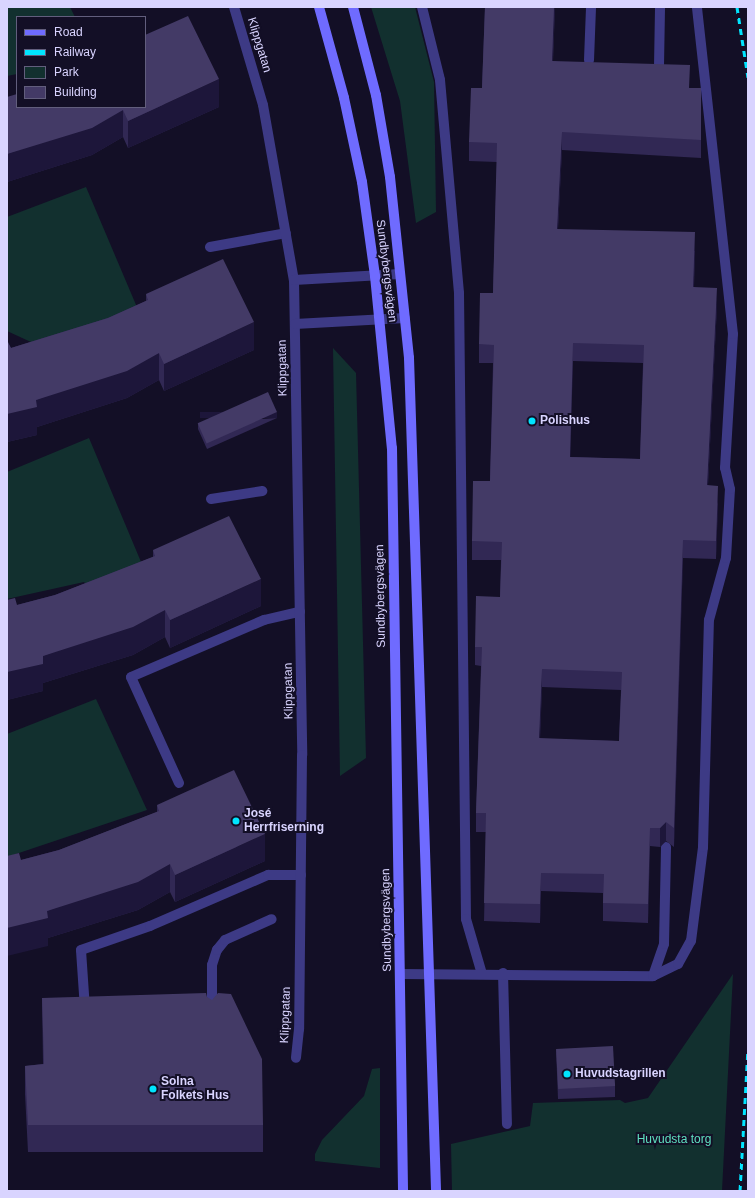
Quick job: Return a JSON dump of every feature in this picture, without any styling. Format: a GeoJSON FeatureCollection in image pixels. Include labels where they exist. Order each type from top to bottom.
{"type":"FeatureCollection","features":[{"type":"Feature","properties":{"kind":"main road","name":"Sundbybergsvägen"},"geometry":{"type":"LineString","coordinates":[[318,7],[344,98],[362,182],[380,320],[392,448],[401,974],[403,1191]]}},
{"type":"Feature","properties":{"kind":"main road","name":"Sundbybergsvägen"},"geometry":{"type":"LineString","coordinates":[[353,7],[376,95],[390,177],[405,318],[413,456],[436,1191]]}},
{"type":"Feature","properties":{"kind":"street","name":"Klippgatan"},"geometry":{"type":"LineString","coordinates":[[234,7],[263,105],[294,280],[300,612],[301,875],[299,1029],[296,1058]]}},
{"type":"Feature","properties":{"kind":"street"},"geometry":{"type":"LineString","coordinates":[[422,7],[440,80],[459,293],[466,919],[482,974]]}},
{"type":"Feature","properties":{"kind":"street"},"geometry":{"type":"LineString","coordinates":[[589,60],[590,7]]}},
{"type":"Feature","properties":{"kind":"street"},"geometry":{"type":"LineString","coordinates":[[658,66],[660,7]]}},
{"type":"Feature","properties":{"kind":"street"},"geometry":{"type":"LineString","coordinates":[[401,974],[429,973],[653,976],[678,964],[691,941],[703,847],[709,620],[726,558],[730,489],[725,468],[733,334],[697,7]]}},
{"type":"Feature","properties":{"kind":"street"},"geometry":{"type":"LineString","coordinates":[[210,247],[286,233]]}},
{"type":"Feature","properties":{"kind":"street"},"geometry":{"type":"LineString","coordinates":[[294,280],[400,274]]}},
{"type":"Feature","properties":{"kind":"street","name":"Klippgatan"},"geometry":{"type":"LineString","coordinates":[[295,324],[405,318]]}},
{"type":"Feature","properties":{"kind":"street"},"geometry":{"type":"LineString","coordinates":[[211,499],[262,492]]}},
{"type":"Feature","properties":{"kind":"street"},"geometry":{"type":"LineString","coordinates":[[179,783],[131,677],[264,620],[300,612]]}},
{"type":"Feature","properties":{"kind":"street"},"geometry":{"type":"LineString","coordinates":[[653,976],[664,944],[666,847]]}},
{"type":"Feature","properties":{"kind":"street"},"geometry":{"type":"LineString","coordinates":[[86,1013],[81,950],[150,926],[268,876],[301,875]]}},
{"type":"Feature","properties":{"kind":"street"},"geometry":{"type":"LineString","coordinates":[[212,1021],[212,965],[217,950],[225,940],[272,919]]}},
{"type":"Feature","properties":{"kind":"street"},"geometry":{"type":"LineString","coordinates":[[503,974],[507,1124]]}},
{"type":"Feature","properties":{"kind":"green space"},"geometry":{"type":"Polygon","coordinates":[[[7,7],[70,7],[74,16],[16,16],[16,74],[7,76],[7,7]]]}},
{"type":"Feature","properties":{"kind":"green space"},"geometry":{"type":"Polygon","coordinates":[[[371,7],[415,7],[434,82],[436,212],[416,223],[400,101],[371,7]]]}},
{"type":"Feature","properties":{"kind":"green space"},"geometry":{"type":"Polygon","coordinates":[[[86,187],[142,319],[57,354],[7,331],[7,217],[86,187]]]}},
{"type":"Feature","properties":{"kind":"green space"},"geometry":{"type":"Polygon","coordinates":[[[333,348],[356,373],[366,758],[340,776],[333,348]]]}},
{"type":"Feature","properties":{"kind":"green space"},"geometry":{"type":"Polygon","coordinates":[[[89,438],[144,569],[93,592],[84,582],[7,599],[7,472],[89,438]]]}},
{"type":"Feature","properties":{"kind":"green space"},"geometry":{"type":"Polygon","coordinates":[[[96,699],[147,810],[7,857],[7,734],[96,699]]]}},
{"type":"Feature","properties":{"kind":"green space","name":"Huvudsta torg"},"geometry":{"type":"Polygon","coordinates":[[[733,974],[722,1191],[452,1191],[451,1144],[530,1126],[533,1103],[620,1100],[625,1103],[648,1098],[733,974]]]}},
{"type":"Feature","properties":{"kind":"green space"},"geometry":{"type":"Polygon","coordinates":[[[380,1068],[380,1168],[315,1161],[315,1154],[322,1140],[364,1096],[372,1069],[380,1068]]]}},
{"type":"Feature","properties":{"kind":"building","name":"Polishus"},"geometry":{"type":"Polygon","coordinates":[[[485,7],[554,7],[552,61],[690,65],[689,88],[701,88],[701,140],[562,132],[557,229],[695,232],[693,287],[717,288],[707,485],[718,486],[716,541],[683,540],[674,828],[666,822],[660,828],[650,828],[648,904],[603,903],[604,874],[541,873],[540,904],[484,903],[486,813],[476,813],[482,647],[475,647],[476,596],[500,597],[502,542],[472,541],[473,481],[490,481],[494,345],[479,344],[480,293],[493,293],[497,143],[469,142],[471,88],[482,88],[485,7]],[[573,343],[570,457],[640,459],[644,345],[573,343]],[[542,669],[539,738],[619,741],[622,672],[542,669]]]}},
{"type":"Feature","properties":{"kind":"building"},"geometry":{"type":"Polygon","coordinates":[[[188,16],[219,79],[128,121],[123,110],[92,128],[7,154],[7,97],[16,94],[16,108],[146,108],[146,35],[188,16]]]}},
{"type":"Feature","properties":{"kind":"building"},"geometry":{"type":"Polygon","coordinates":[[[223,259],[254,322],[164,364],[159,353],[127,371],[36,400],[37,407],[7,414],[7,342],[11,348],[108,318],[148,300],[146,294],[223,259]]]}},
{"type":"Feature","properties":{"kind":"building"},"geometry":{"type":"Polygon","coordinates":[[[268,392],[277,412],[207,443],[198,423],[268,392]]]}},
{"type":"Feature","properties":{"kind":"building"},"geometry":{"type":"Polygon","coordinates":[[[229,516],[261,579],[170,620],[165,610],[133,627],[43,656],[43,664],[7,672],[7,600],[15,598],[17,605],[55,595],[155,556],[153,550],[229,516]]]}},
{"type":"Feature","properties":{"kind":"building"},"geometry":{"type":"Polygon","coordinates":[[[234,770],[265,834],[175,875],[170,864],[138,882],[47,911],[48,918],[7,928],[7,856],[19,853],[21,860],[59,850],[159,811],[157,805],[234,770]]]}},
{"type":"Feature","properties":{"kind":"building","name":"Solna Folkets Hus"},"geometry":{"type":"Polygon","coordinates":[[[206,993],[207,997],[212,1000],[218,993],[231,994],[262,1059],[263,1125],[28,1125],[25,1066],[44,1064],[42,998],[206,993]]]}},
{"type":"Feature","properties":{"kind":"building"},"geometry":{"type":"Polygon","coordinates":[[[613,1046],[615,1086],[558,1089],[556,1049],[613,1046]]]}},
{"type":"Feature","properties":{"kind":"railway"},"geometry":{"type":"LineString","coordinates":[[737,7],[748,77]]}},
{"type":"Feature","properties":{"kind":"railway"},"geometry":{"type":"LineString","coordinates":[[740,1191],[748,1050]]}},
{"type":"Feature","properties":{"kind":"place","name":"Polishus"},"geometry":{"type":"Point","coordinates":[532,421]}},
{"type":"Feature","properties":{"kind":"place","name":"José Herrfriserning"},"geometry":{"type":"Point","coordinates":[236,821]}},
{"type":"Feature","properties":{"kind":"place","name":"Huvudstagrillen"},"geometry":{"type":"Point","coordinates":[567,1074]}},
{"type":"Feature","properties":{"kind":"place","name":"Solna Folkets Hus"},"geometry":{"type":"Point","coordinates":[153,1089]}}]}
